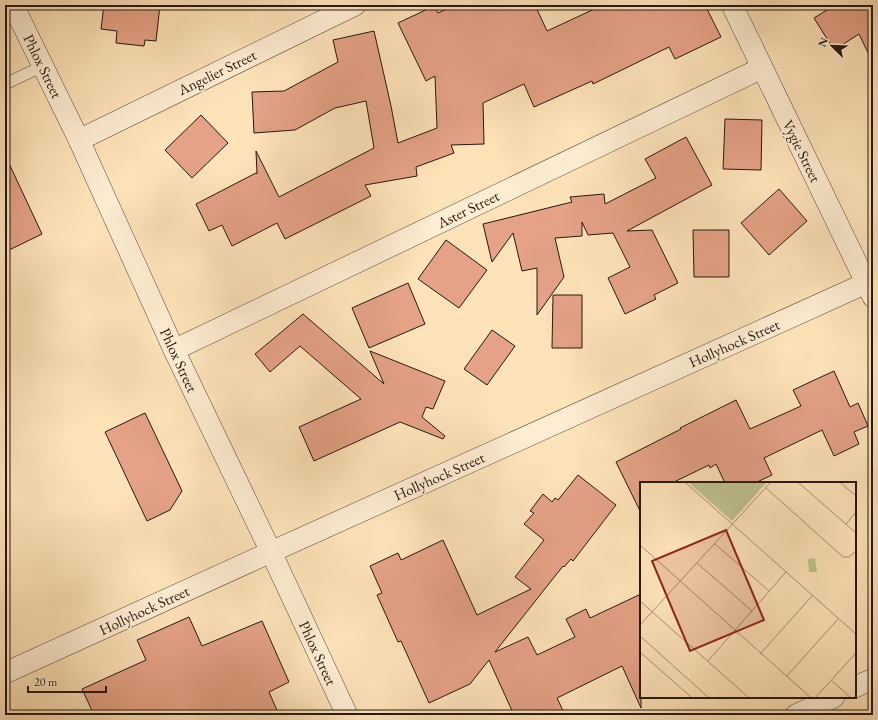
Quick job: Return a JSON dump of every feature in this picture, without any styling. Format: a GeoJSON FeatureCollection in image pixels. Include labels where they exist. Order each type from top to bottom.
{"type":"FeatureCollection","features":[{"type":"Feature","properties":{"kind":"street","name":"Phlox Street"},"geometry":{"type":"LineString","coordinates":[[13,5],[79,140],[174,350],[347,715]]}},
{"type":"Feature","properties":{"kind":"street","name":"Angelier Street"},"geometry":{"type":"LineString","coordinates":[[79,140],[355,5]]}},
{"type":"Feature","properties":{"kind":"street","name":"Vygie Street"},"geometry":{"type":"LineString","coordinates":[[732,5],[871,287]]}},
{"type":"Feature","properties":{"kind":"street","name":"Aster Street"},"geometry":{"type":"LineString","coordinates":[[174,350],[762,68]]}},
{"type":"Feature","properties":{"kind":"street","name":"Hollyhock Street"},"geometry":{"type":"LineString","coordinates":[[5,673],[271,552],[871,287]]}},
{"type":"Feature","properties":{"kind":"street"},"geometry":{"type":"LineString","coordinates":[[856,687],[873,679]]}},
{"type":"Feature","properties":{"kind":"street"},"geometry":{"type":"LineString","coordinates":[[796,715],[832,698]]}},
{"type":"Feature","properties":{"kind":"lane"},"geometry":{"type":"LineString","coordinates":[[5,84],[43,66]]}},
{"type":"Feature","properties":{"kind":"building"},"geometry":{"type":"Polygon","coordinates":[[[104,5],[160,5],[156,41],[145,40],[144,46],[116,43],[117,31],[101,29],[104,5]]]}},
{"type":"Feature","properties":{"kind":"building"},"geometry":{"type":"Polygon","coordinates":[[[455,5],[535,5],[547,31],[603,5],[705,5],[721,37],[675,59],[669,47],[593,84],[592,81],[534,107],[524,84],[483,103],[484,144],[451,145],[454,153],[416,167],[417,176],[365,185],[371,196],[285,239],[277,223],[232,246],[222,225],[209,231],[196,204],[256,173],[257,174],[256,151],[279,197],[374,148],[366,101],[335,108],[295,130],[254,133],[252,92],[284,91],[338,62],[333,40],[374,31],[398,143],[437,128],[435,76],[426,81],[398,23],[434,6],[438,13],[455,5]]]}},
{"type":"Feature","properties":{"kind":"building"},"geometry":{"type":"Polygon","coordinates":[[[835,5],[873,5],[873,63],[859,34],[834,50],[814,18],[835,5]]]}},
{"type":"Feature","properties":{"kind":"building"},"geometry":{"type":"Polygon","coordinates":[[[201,115],[228,143],[192,178],[165,150],[201,115]]]}},
{"type":"Feature","properties":{"kind":"building"},"geometry":{"type":"Polygon","coordinates":[[[725,119],[762,120],[761,170],[723,169],[725,119]]]}},
{"type":"Feature","properties":{"kind":"building"},"geometry":{"type":"Polygon","coordinates":[[[686,137],[712,185],[627,231],[652,230],[678,283],[654,295],[656,299],[625,314],[608,278],[630,267],[613,233],[588,235],[582,222],[582,236],[555,238],[564,277],[537,315],[537,268],[522,271],[513,233],[492,262],[483,224],[572,202],[570,197],[604,194],[605,204],[656,178],[645,159],[686,137]]]}},
{"type":"Feature","properties":{"kind":"building"},"geometry":{"type":"Polygon","coordinates":[[[5,155],[42,234],[5,252],[5,155]]]}},
{"type":"Feature","properties":{"kind":"building"},"geometry":{"type":"Polygon","coordinates":[[[779,189],[807,221],[769,255],[741,223],[779,189]]]}},
{"type":"Feature","properties":{"kind":"building"},"geometry":{"type":"Polygon","coordinates":[[[693,230],[729,230],[729,277],[694,277],[693,230]]]}},
{"type":"Feature","properties":{"kind":"building"},"geometry":{"type":"Polygon","coordinates":[[[446,240],[487,270],[459,308],[418,279],[446,240]]]}},
{"type":"Feature","properties":{"kind":"building"},"geometry":{"type":"Polygon","coordinates":[[[408,283],[425,324],[369,348],[352,308],[408,283]]]}},
{"type":"Feature","properties":{"kind":"building"},"geometry":{"type":"Polygon","coordinates":[[[553,295],[582,295],[582,348],[552,348],[553,295]]]}},
{"type":"Feature","properties":{"kind":"building"},"geometry":{"type":"Polygon","coordinates":[[[303,314],[384,384],[370,351],[445,381],[433,409],[426,407],[422,417],[445,436],[443,439],[400,422],[314,461],[299,427],[361,399],[300,346],[270,372],[255,354],[303,314]]]}},
{"type":"Feature","properties":{"kind":"building"},"geometry":{"type":"Polygon","coordinates":[[[492,330],[515,346],[487,385],[464,369],[492,330]]]}},
{"type":"Feature","properties":{"kind":"building"},"geometry":{"type":"Polygon","coordinates":[[[834,371],[850,407],[858,403],[868,426],[854,432],[859,444],[834,456],[822,430],[764,458],[772,475],[757,482],[725,482],[716,464],[710,468],[709,465],[674,482],[640,482],[640,511],[616,462],[736,400],[750,429],[801,406],[793,390],[834,371]]]}},
{"type":"Feature","properties":{"kind":"building"},"geometry":{"type":"Polygon","coordinates":[[[145,413],[182,491],[170,510],[147,521],[105,432],[145,413]]]}},
{"type":"Feature","properties":{"kind":"building"},"geometry":{"type":"Polygon","coordinates":[[[578,475],[616,505],[573,561],[571,559],[564,567],[563,566],[495,652],[528,637],[537,655],[575,637],[566,619],[586,609],[590,618],[640,594],[641,708],[622,666],[557,698],[565,715],[514,715],[489,660],[470,684],[429,703],[401,641],[398,642],[377,595],[382,593],[370,566],[398,553],[401,560],[443,540],[477,615],[531,589],[515,577],[544,540],[524,524],[534,513],[530,511],[543,494],[552,502],[555,498],[558,500],[578,475]]]}},
{"type":"Feature","properties":{"kind":"building"},"geometry":{"type":"Polygon","coordinates":[[[189,617],[202,646],[262,621],[289,682],[269,692],[279,715],[94,715],[82,689],[146,660],[137,640],[189,617]]]}}]}
